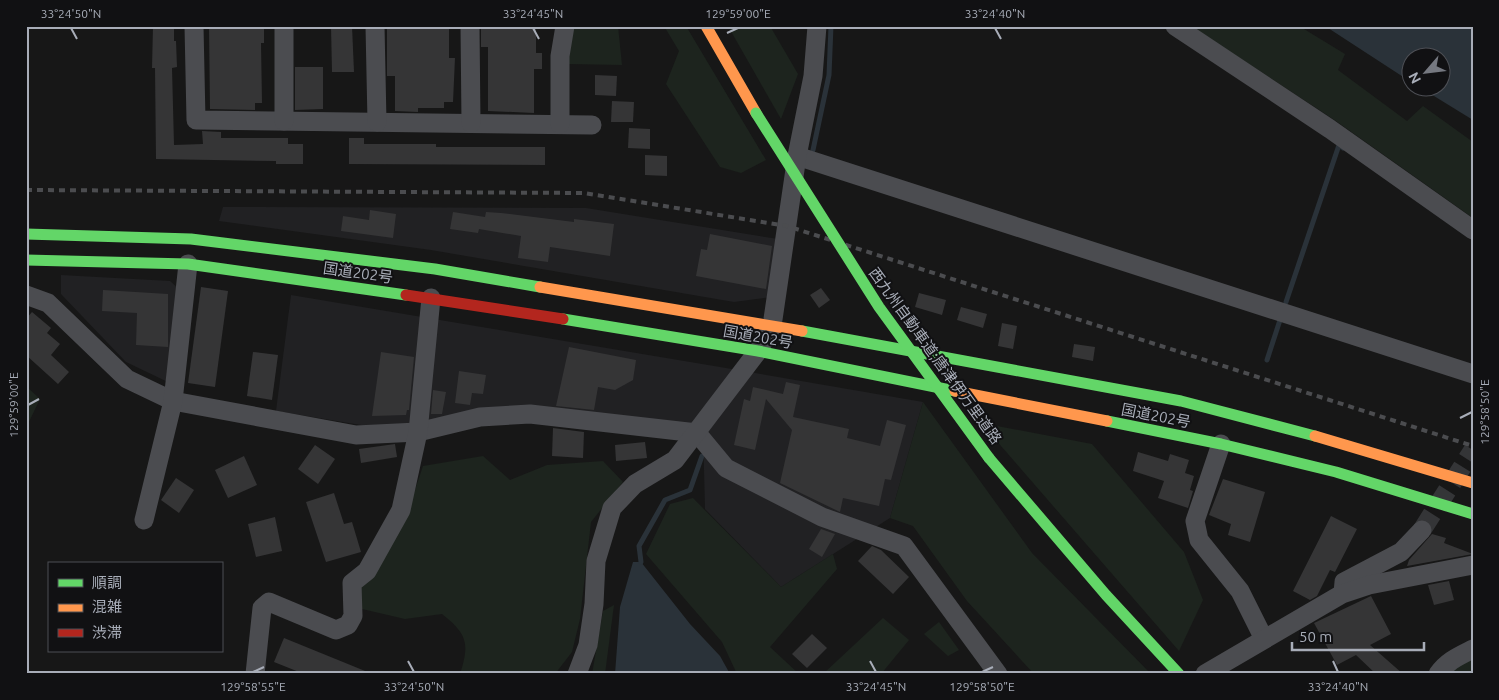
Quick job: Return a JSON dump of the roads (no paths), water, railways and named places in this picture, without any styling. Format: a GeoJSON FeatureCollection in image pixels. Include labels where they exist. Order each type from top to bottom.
{"type":"FeatureCollection","features":[{"type":"Feature","properties":{"kind":"highway","name":"西九州自動車道;唐津伊万里道路"},"geometry":{"type":"LineString","coordinates":[[706,26],[756,113],[812,204],[879,306],[989,458],[1138,632],[1179,674]]}},
{"type":"Feature","properties":{"kind":"highway","name":"国道202号"},"geometry":{"type":"LineString","coordinates":[[26,234],[191,238],[436,269],[772,326],[1181,401],[1324,438],[1473,483]]}},
{"type":"Feature","properties":{"kind":"highway","name":"国道202号"},"geometry":{"type":"LineString","coordinates":[[26,260],[188,264],[431,298],[758,351],[1221,444],[1336,472],[1473,514]]}},
{"type":"Feature","properties":{"kind":"street"},"geometry":{"type":"LineString","coordinates":[[194,26],[196,120],[592,125]]}},
{"type":"Feature","properties":{"kind":"street"},"geometry":{"type":"LineString","coordinates":[[284,26],[284,121]]}},
{"type":"Feature","properties":{"kind":"street"},"geometry":{"type":"LineString","coordinates":[[375,26],[377,122]]}},
{"type":"Feature","properties":{"kind":"street"},"geometry":{"type":"LineString","coordinates":[[470,26],[470,123]]}},
{"type":"Feature","properties":{"kind":"street"},"geometry":{"type":"LineString","coordinates":[[560,124],[560,56],[565,26]]}},
{"type":"Feature","properties":{"kind":"street"},"geometry":{"type":"LineString","coordinates":[[577,674],[588,644],[594,604],[596,561],[612,508],[636,484],[675,460],[758,351],[772,326],[797,156],[813,76],[817,26]]}},
{"type":"Feature","properties":{"kind":"street"},"geometry":{"type":"LineString","coordinates":[[1175,26],[1330,129],[1473,230]]}},
{"type":"Feature","properties":{"kind":"street"},"geometry":{"type":"LineString","coordinates":[[797,156],[1473,374]]}},
{"type":"Feature","properties":{"kind":"street"},"geometry":{"type":"LineString","coordinates":[[144,520],[173,401],[188,264]]}},
{"type":"Feature","properties":{"kind":"street"},"geometry":{"type":"LineString","coordinates":[[26,295],[48,303],[127,379],[173,401],[356,435],[418,432],[480,417],[530,414],[697,433],[726,468],[822,517],[904,546],[998,674]]}},
{"type":"Feature","properties":{"kind":"street"},"geometry":{"type":"LineString","coordinates":[[255,674],[262,608],[269,602],[336,630],[348,625],[353,616],[352,583],[367,571],[401,510],[418,432],[431,298]]}},
{"type":"Feature","properties":{"kind":"street"},"geometry":{"type":"LineString","coordinates":[[1221,444],[1195,521],[1196,530],[1199,540],[1240,591],[1264,639]]}},
{"type":"Feature","properties":{"kind":"street"},"geometry":{"type":"LineString","coordinates":[[1342,594],[1344,582],[1401,552],[1422,530]]}},
{"type":"Feature","properties":{"kind":"street"},"geometry":{"type":"LineString","coordinates":[[1205,674],[1342,594],[1368,585],[1473,564]]}},
{"type":"Feature","properties":{"kind":"street"},"geometry":{"type":"LineString","coordinates":[[1438,674],[1444,665],[1473,649]]}},
{"type":"Feature","properties":{"kind":"waterway"},"geometry":{"type":"LineString","coordinates":[[813,150],[829,75],[831,26]]}},
{"type":"Feature","properties":{"kind":"waterway"},"geometry":{"type":"LineString","coordinates":[[1286,302],[1339,145],[1343,148]]}},
{"type":"Feature","properties":{"kind":"waterway"},"geometry":{"type":"LineString","coordinates":[[1267,360],[1280,320]]}},
{"type":"Feature","properties":{"kind":"waterway"},"geometry":{"type":"LineString","coordinates":[[641,562],[639,546],[665,500],[690,490],[702,456]]}},
{"type":"Feature","properties":{"kind":"tunnel"},"geometry":{"type":"LineString","coordinates":[[1422,530],[1473,450]]}},
{"type":"Feature","properties":{"kind":"railway"},"geometry":{"type":"LineString","coordinates":[[26,190],[584,193],[787,226],[1473,446]]}}]}
